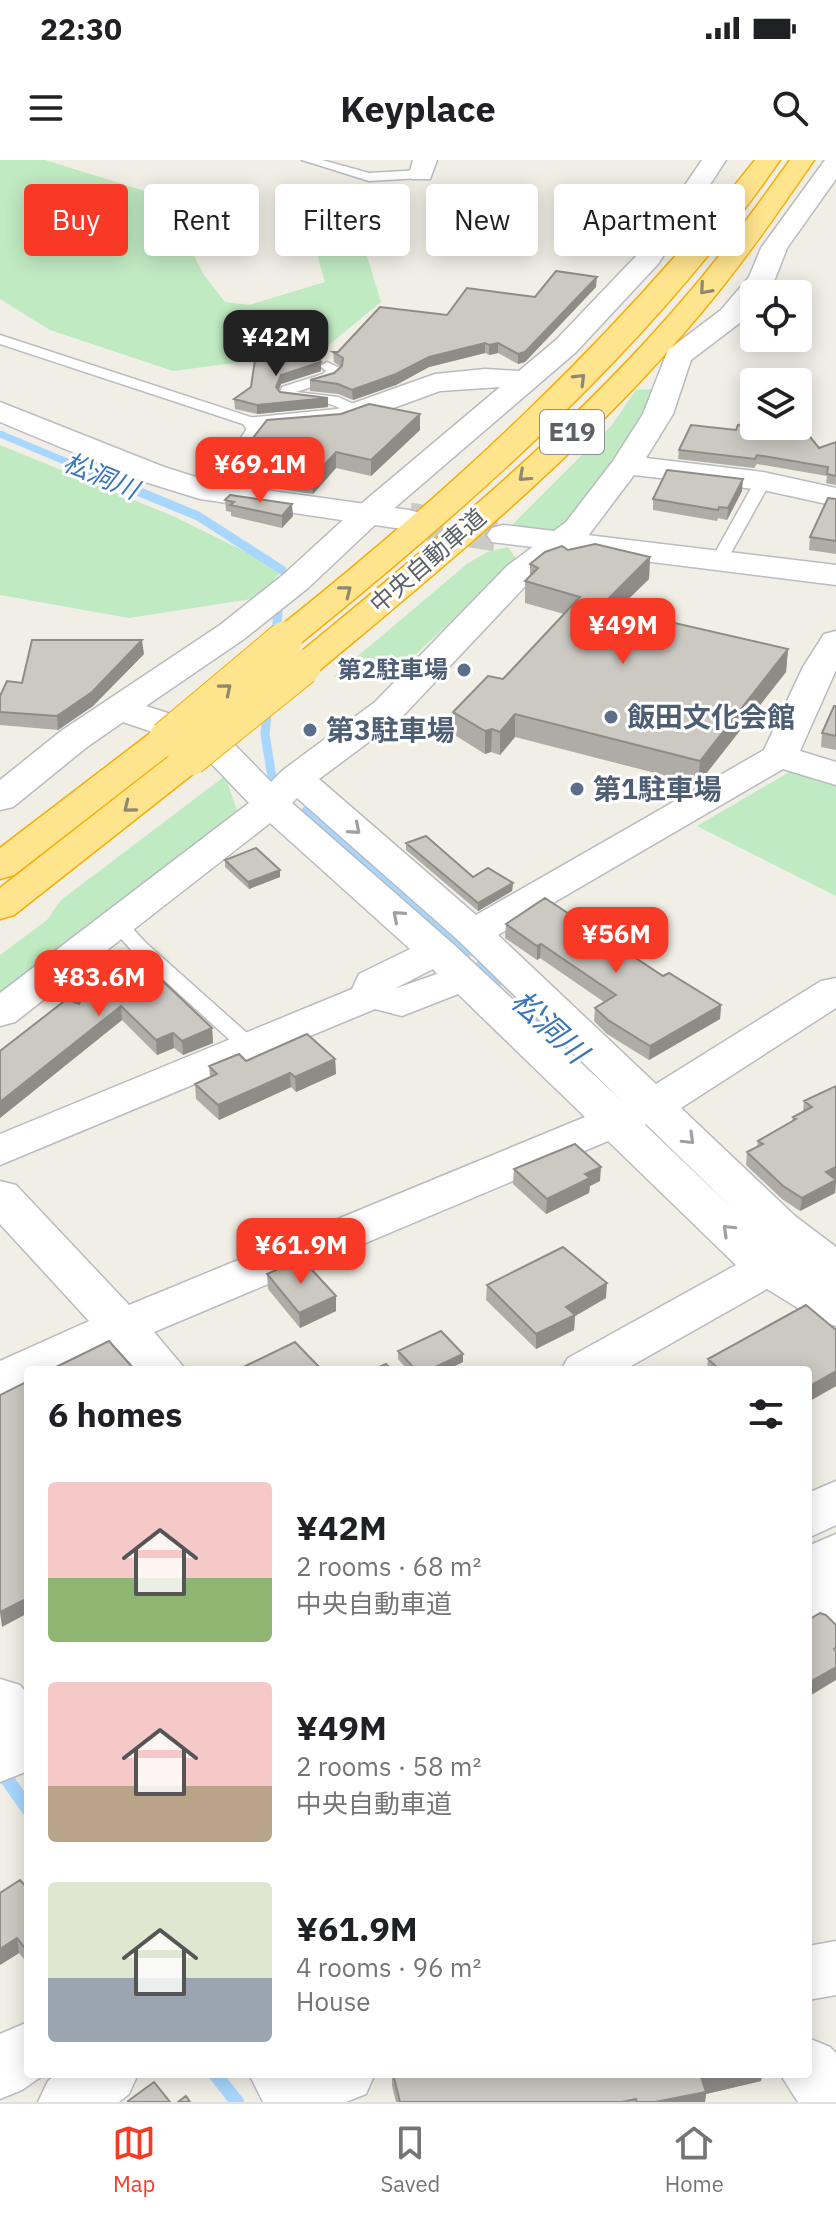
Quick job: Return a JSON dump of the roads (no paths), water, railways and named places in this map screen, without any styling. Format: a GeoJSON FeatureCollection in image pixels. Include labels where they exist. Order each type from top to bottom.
{"type":"FeatureCollection","features":[{"type":"Feature","properties":{"kind":"highway","name":"中央自動車道"},"geometry":{"type":"LineString","coordinates":[[0,907],[178,749],[294,653],[381,564],[517,442],[605,355],[684,269],[768,160]]}},
{"type":"Feature","properties":{"kind":"highway","name":"中央自動車道"},"geometry":{"type":"LineString","coordinates":[[294,653],[417,573],[541,461],[642,361],[772,207],[802,160]]}},
{"type":"Feature","properties":{"kind":"highway","name":"中央自動車道"},"geometry":{"type":"LineString","coordinates":[[0,867],[178,749]]}},
{"type":"Feature","properties":{"kind":"street"},"geometry":{"type":"LineString","coordinates":[[0,799],[74,739],[232,632],[296,581],[366,516],[566,346],[649,258],[714,160]]}},
{"type":"Feature","properties":{"kind":"street"},"geometry":{"type":"LineString","coordinates":[[0,1013],[388,710],[519,573],[577,529],[626,465],[658,414],[678,356],[731,316],[762,279],[774,248],[836,162]]}},
{"type":"Feature","properties":{"kind":"street"},"geometry":{"type":"LineString","coordinates":[[258,424],[328,420],[360,412],[435,383],[485,378],[525,380]]}},
{"type":"Feature","properties":{"kind":"street"},"geometry":{"type":"LineString","coordinates":[[0,411],[153,474],[211,492],[409,520]]}},
{"type":"Feature","properties":{"kind":"street"},"geometry":{"type":"LineString","coordinates":[[626,465],[763,481],[836,497]]}},
{"type":"Feature","properties":{"kind":"street"},"geometry":{"type":"LineString","coordinates":[[503,535],[836,575]]}},
{"type":"Feature","properties":{"kind":"street"},"geometry":{"type":"LineString","coordinates":[[0,1151],[371,996],[374,983],[464,956],[779,756],[831,659]]}},
{"type":"Feature","properties":{"kind":"street"},"geometry":{"type":"LineString","coordinates":[[119,709],[195,734],[284,791],[634,1113],[779,1227],[828,1253]]}},
{"type":"Feature","properties":{"kind":"street"},"geometry":{"type":"LineString","coordinates":[[779,756],[836,774]]}},
{"type":"Feature","properties":{"kind":"street"},"geometry":{"type":"LineString","coordinates":[[33,1366],[634,1113],[836,990]]}},
{"type":"Feature","properties":{"kind":"street"},"geometry":{"type":"LineString","coordinates":[[634,1113],[767,1268],[836,1309]]}},
{"type":"Feature","properties":{"kind":"street"},"geometry":{"type":"LineString","coordinates":[[0,1196],[158,1366]]}},
{"type":"Feature","properties":{"kind":"street"},"geometry":{"type":"LineString","coordinates":[[592,1366],[767,1268],[828,1253]]}},
{"type":"Feature","properties":{"kind":"street"},"geometry":{"type":"LineString","coordinates":[[0,1381],[24,1370]]}},
{"type":"Feature","properties":{"kind":"street"},"geometry":{"type":"LineString","coordinates":[[812,1515],[836,1500]]}},
{"type":"Feature","properties":{"kind":"street"},"geometry":{"type":"LineString","coordinates":[[812,1570],[836,1554]]}},
{"type":"Feature","properties":{"kind":"street"},"geometry":{"type":"LineString","coordinates":[[812,1587],[836,1610]]}},
{"type":"Feature","properties":{"kind":"street"},"geometry":{"type":"LineString","coordinates":[[12,1732],[24,1698]]}},
{"type":"Feature","properties":{"kind":"street"},"geometry":{"type":"LineString","coordinates":[[812,1972],[836,1968]]}},
{"type":"Feature","properties":{"kind":"street"},"geometry":{"type":"LineString","coordinates":[[0,2070],[24,2053]]}},
{"type":"Feature","properties":{"kind":"street"},"geometry":{"type":"LineString","coordinates":[[812,2072],[836,2100]]}},
{"type":"Feature","properties":{"kind":"street"},"geometry":{"type":"LineString","coordinates":[[70,2102],[102,2078]]}},
{"type":"Feature","properties":{"kind":"lane"},"geometry":{"type":"LineString","coordinates":[[308,160],[369,177],[423,167]]}},
{"type":"Feature","properties":{"kind":"lane"},"geometry":{"type":"LineString","coordinates":[[0,339],[258,424],[211,492]]}},
{"type":"Feature","properties":{"kind":"lane"},"geometry":{"type":"LineString","coordinates":[[327,366],[335,371],[328,377],[287,390],[286,395],[333,400],[360,412]]}},
{"type":"Feature","properties":{"kind":"lane"},"geometry":{"type":"LineString","coordinates":[[719,560],[763,481]]}},
{"type":"Feature","properties":{"kind":"lane"},"geometry":{"type":"LineString","coordinates":[[117,923],[139,947],[250,1047]]}},
{"type":"Feature","properties":{"kind":"waterway","name":"松洞川"},"geometry":{"type":"LineString","coordinates":[[0,434],[134,490]]}},
{"type":"Feature","properties":{"kind":"waterway","name":"松洞川"},"geometry":{"type":"LineString","coordinates":[[130,488],[198,516],[282,570]]}},
{"type":"Feature","properties":{"kind":"waterway","name":"松洞川"},"geometry":{"type":"LineString","coordinates":[[276,636],[278,609]]}},
{"type":"Feature","properties":{"kind":"waterway","name":"松洞川"},"geometry":{"type":"LineString","coordinates":[[268,705],[265,734],[273,784],[282,790]]}},
{"type":"Feature","properties":{"kind":"waterway","name":"松洞川"},"geometry":{"type":"LineString","coordinates":[[306,811],[417,906]]}},
{"type":"Feature","properties":{"kind":"waterway","name":"松洞川"},"geometry":{"type":"LineString","coordinates":[[414,904],[469,951]]}},
{"type":"Feature","properties":{"kind":"waterway","name":"松洞川"},"geometry":{"type":"LineString","coordinates":[[482,964],[499,980]]}},
{"type":"Feature","properties":{"kind":"waterway"},"geometry":{"type":"LineString","coordinates":[[0,1769],[24,1803]]}},
{"type":"Feature","properties":{"kind":"waterway"},"geometry":{"type":"LineString","coordinates":[[218,2078],[237,2102]]}},
{"type":"Feature","properties":{"kind":"tunnel"},"geometry":{"type":"LineString","coordinates":[[409,520],[503,535]]}},
{"type":"Feature","properties":{"kind":"place","name":"第2駐車場"},"geometry":{"type":"Point","coordinates":[464,670]}},
{"type":"Feature","properties":{"kind":"place","name":"飯田文化会館"},"geometry":{"type":"Point","coordinates":[611,717]}},
{"type":"Feature","properties":{"kind":"place","name":"第3駐車場"},"geometry":{"type":"Point","coordinates":[310,730]}},
{"type":"Feature","properties":{"kind":"place","name":"第1駐車場"},"geometry":{"type":"Point","coordinates":[577,789]}}]}
